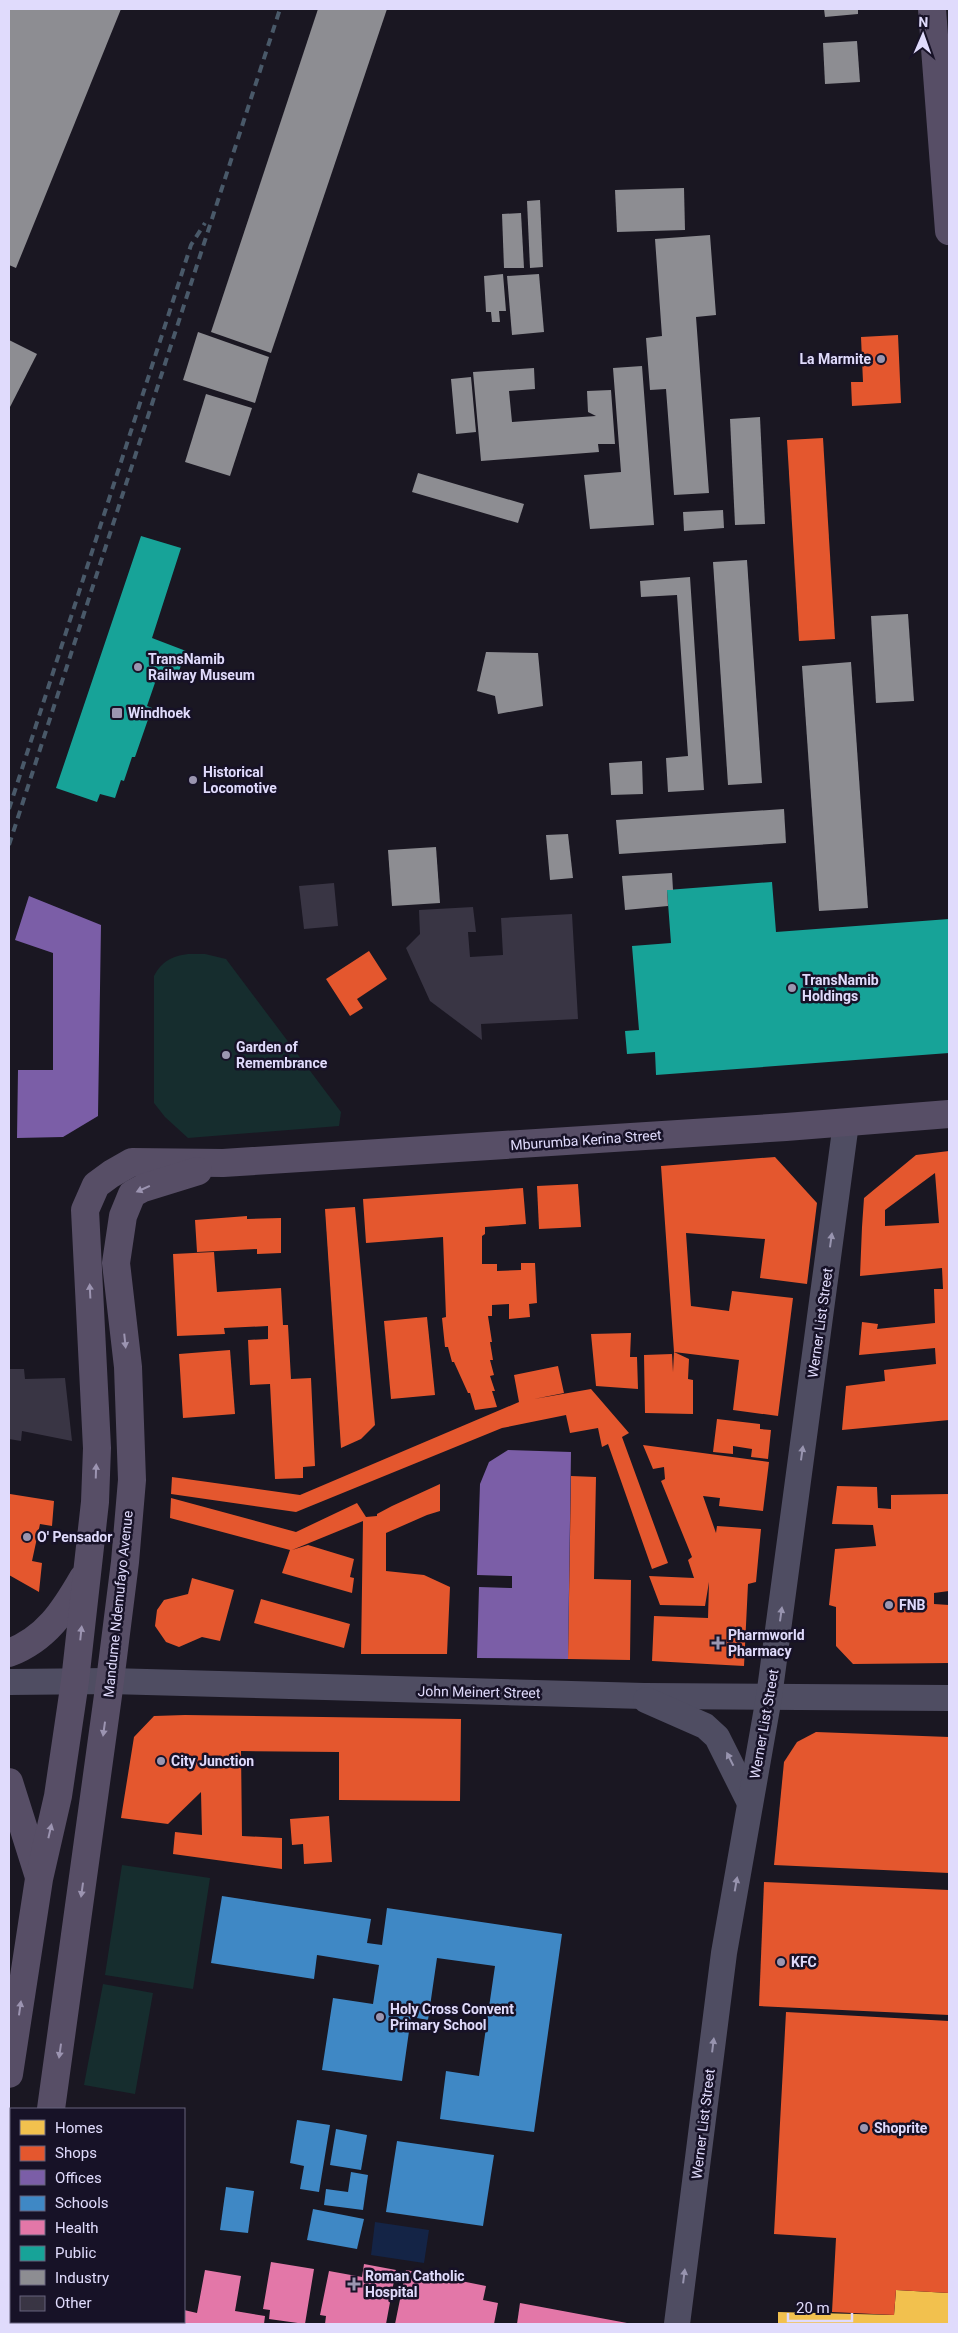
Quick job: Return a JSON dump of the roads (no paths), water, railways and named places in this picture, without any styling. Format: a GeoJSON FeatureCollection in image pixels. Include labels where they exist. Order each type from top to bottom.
{"type":"FeatureCollection","features":[{"type":"Feature","properties":{"kind":"main road"},"geometry":{"type":"LineString","coordinates":[[932,9],[949,231]]}},
{"type":"Feature","properties":{"kind":"main road","name":"Mburumba Kerina Street"},"geometry":{"type":"LineString","coordinates":[[223,1163],[846,1123],[949,1114]]}},
{"type":"Feature","properties":{"kind":"main road"},"geometry":{"type":"LineString","coordinates":[[9,2074],[39,1879],[58,1796],[75,1681],[95,1502],[97,1448],[86,1210],[96,1185],[132,1162],[223,1163]]}},
{"type":"Feature","properties":{"kind":"main road","name":"Mandume Ndemufayo Avenue"},"geometry":{"type":"LineString","coordinates":[[51,2108],[110,1681],[125,1562],[132,1480],[128,1366],[116,1264],[123,1216],[132,1194],[143,1188],[223,1163]]}},
{"type":"Feature","properties":{"kind":"main road"},"geometry":{"type":"LineString","coordinates":[[9,1653],[21,1648],[52,1626],[88,1569]]}},
{"type":"Feature","properties":{"kind":"main road"},"geometry":{"type":"LineString","coordinates":[[9,1782],[39,1879]]}},
{"type":"Feature","properties":{"kind":"street","name":"Werner List Street"},"geometry":{"type":"LineString","coordinates":[[677,2324],[724,1953],[770,1697],[846,1123]]}},
{"type":"Feature","properties":{"kind":"street","name":"John Meinert Street"},"geometry":{"type":"LineString","coordinates":[[9,1682],[110,1681],[636,1696],[949,1698]]}},
{"type":"Feature","properties":{"kind":"street"},"geometry":{"type":"LineString","coordinates":[[636,1696],[705,1726],[717,1737],[750,1803]]}},
{"type":"Feature","properties":{"kind":"water"},"geometry":{"type":"Polygon","coordinates":[[[375,2222],[429,2230],[424,2263],[371,2255],[375,2222]]]}},
{"type":"Feature","properties":{"kind":"railway"},"geometry":{"type":"LineString","coordinates":[[9,845],[280,9]]}},
{"type":"Feature","properties":{"kind":"railway"},"geometry":{"type":"LineString","coordinates":[[9,809],[191,245],[205,223]]}},
{"type":"Feature","properties":{"kind":"place","name":"La Marmite"},"geometry":{"type":"Point","coordinates":[881,359]}},
{"type":"Feature","properties":{"kind":"place","name":"TransNamib Railway Museum"},"geometry":{"type":"Point","coordinates":[138,667]}},
{"type":"Feature","properties":{"kind":"place","name":"Windhoek"},"geometry":{"type":"Point","coordinates":[117,713]}},
{"type":"Feature","properties":{"kind":"place","name":"Historical Locomotive"},"geometry":{"type":"Point","coordinates":[193,780]}},
{"type":"Feature","properties":{"kind":"place","name":"TransNamib Holdings"},"geometry":{"type":"Point","coordinates":[792,988]}},
{"type":"Feature","properties":{"kind":"place","name":"Garden of Remembrance"},"geometry":{"type":"Point","coordinates":[226,1055]}},
{"type":"Feature","properties":{"kind":"place","name":"O' Pensador"},"geometry":{"type":"Point","coordinates":[27,1537]}},
{"type":"Feature","properties":{"kind":"place","name":"FNB"},"geometry":{"type":"Point","coordinates":[889,1605]}},
{"type":"Feature","properties":{"kind":"place","name":"Pharmworld Pharmacy"},"geometry":{"type":"Point","coordinates":[718,1643]}},
{"type":"Feature","properties":{"kind":"place","name":"City Junction"},"geometry":{"type":"Point","coordinates":[161,1761]}},
{"type":"Feature","properties":{"kind":"place","name":"KFC"},"geometry":{"type":"Point","coordinates":[781,1962]}},
{"type":"Feature","properties":{"kind":"place","name":"Holy Cross Convent Primary School"},"geometry":{"type":"Point","coordinates":[380,2017]}},
{"type":"Feature","properties":{"kind":"place","name":"Shoprite"},"geometry":{"type":"Point","coordinates":[864,2128]}},
{"type":"Feature","properties":{"kind":"place","name":"Roman Catholic Hospital"},"geometry":{"type":"Point","coordinates":[354,2284]}}]}
